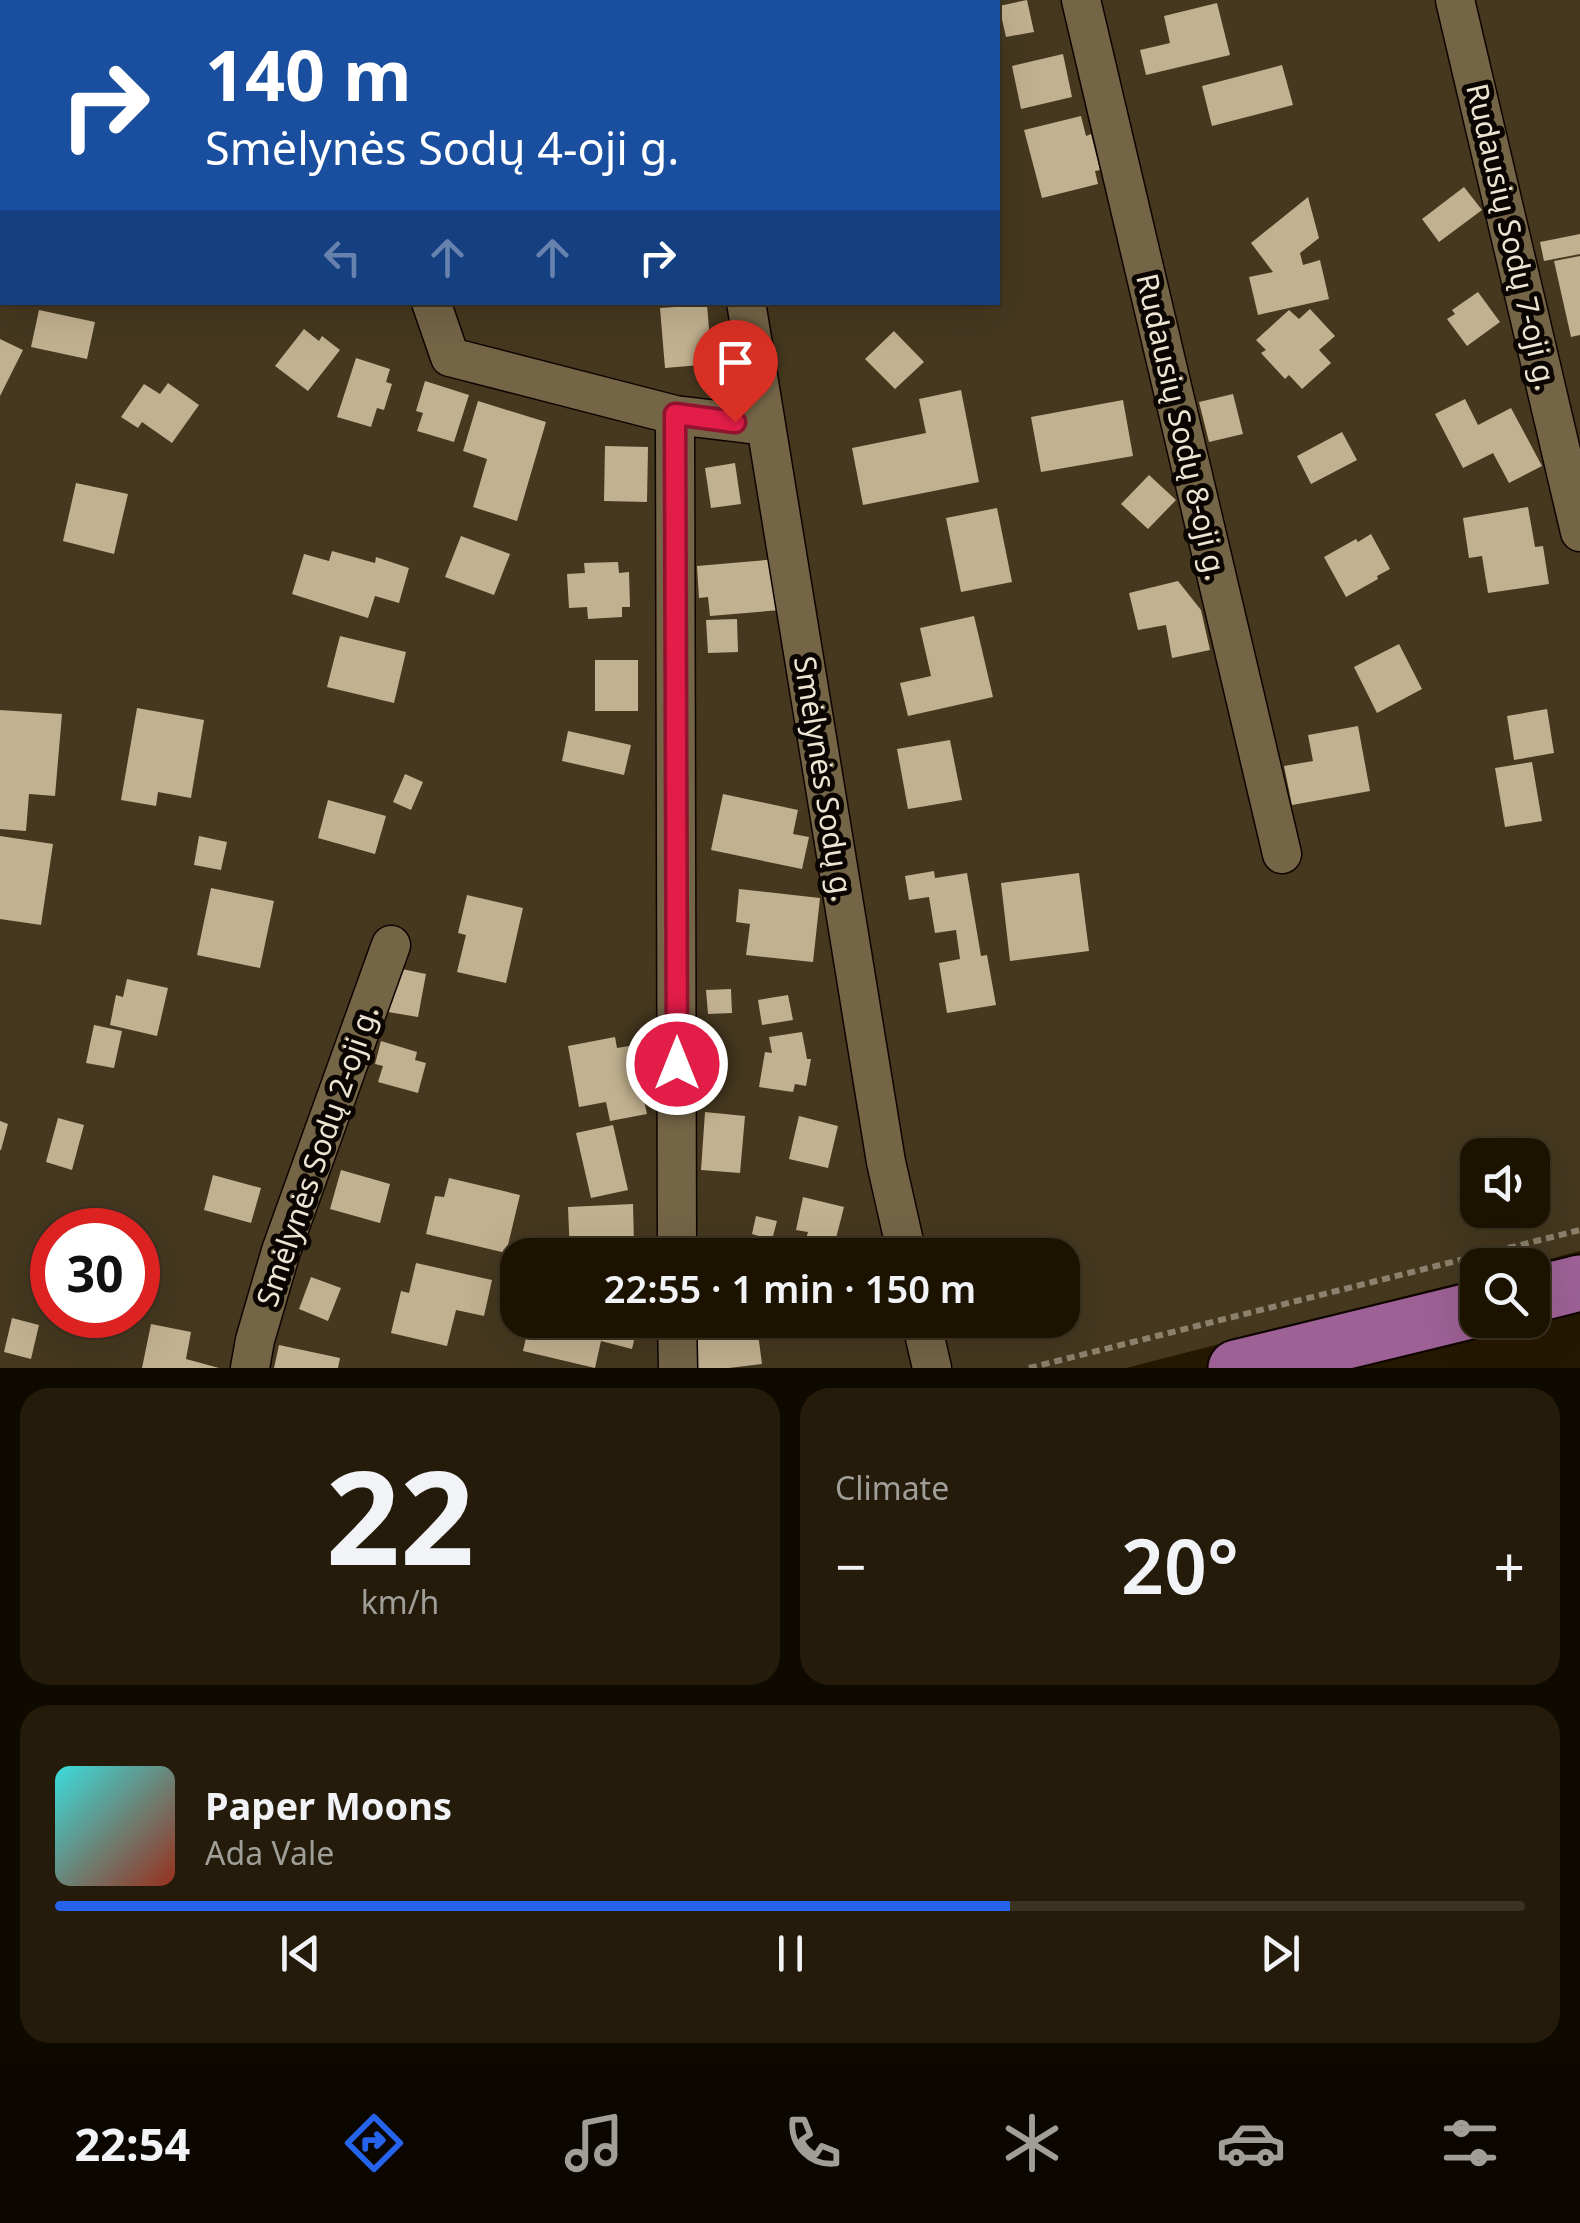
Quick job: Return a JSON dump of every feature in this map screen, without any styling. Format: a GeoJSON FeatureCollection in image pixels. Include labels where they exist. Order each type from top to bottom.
{"type":"FeatureCollection","features":[{"type":"Feature","properties":{"kind":"main road"},"geometry":{"type":"LineString","coordinates":[[1550,1290],[1580,1283]]}},
{"type":"Feature","properties":{"kind":"main road"},"geometry":{"type":"LineString","coordinates":[[1236,1368],[1460,1312]]}},
{"type":"Feature","properties":{"kind":"street","name":"Rudausių Sodų 8-oji g."},"geometry":{"type":"LineString","coordinates":[[1081,0],[1282,854]]}},
{"type":"Feature","properties":{"kind":"street","name":"Rudausių Sodų 7-oji g."},"geometry":{"type":"LineString","coordinates":[[1454,0],[1580,532]]}},
{"type":"Feature","properties":{"kind":"street"},"geometry":{"type":"LineString","coordinates":[[432,305],[450,357],[675,414],[766,426]]}},
{"type":"Feature","properties":{"kind":"street","name":"Smėlynės Sodų g."},"geometry":{"type":"LineString","coordinates":[[746,305],[886,1162],[902,1238]]}},
{"type":"Feature","properties":{"kind":"street"},"geometry":{"type":"LineString","coordinates":[[675,414],[677,1238]]}},
{"type":"Feature","properties":{"kind":"street","name":"Smėlynės Sodų 2-oji g."},"geometry":{"type":"LineString","coordinates":[[250,1368],[281,1251],[391,945]]}},
{"type":"Feature","properties":{"kind":"street"},"geometry":{"type":"LineString","coordinates":[[678,1338],[678,1368]]}},
{"type":"Feature","properties":{"kind":"street"},"geometry":{"type":"LineString","coordinates":[[925,1338],[932,1368]]}},
{"type":"Feature","properties":{"kind":"path"},"geometry":{"type":"LineString","coordinates":[[1029,1368],[1580,1230]]}},
{"type":"Feature","properties":{"kind":"shaded area"},"geometry":{"type":"Polygon","coordinates":[[[1000,0],[1580,0],[1580,1251],[1550,1259],[1550,1248],[1460,1248],[1460,1282],[1126,1368],[0,1368],[0,305],[1000,305],[1000,0]]]}},
{"type":"Feature","properties":{"kind":"building"},"geometry":{"type":"Polygon","coordinates":[[[1027,0],[1034,32],[1006,37],[1000,6],[1027,0]]]}},
{"type":"Feature","properties":{"kind":"building"},"geometry":{"type":"Polygon","coordinates":[[[1217,3],[1230,55],[1146,75],[1140,50],[1170,43],[1164,16],[1217,3]]]}},
{"type":"Feature","properties":{"kind":"building"},"geometry":{"type":"Polygon","coordinates":[[[1063,54],[1072,97],[1021,109],[1012,66],[1063,54]]]}},
{"type":"Feature","properties":{"kind":"building"},"geometry":{"type":"Polygon","coordinates":[[[1282,65],[1293,105],[1212,126],[1202,86],[1282,65]]]}},
{"type":"Feature","properties":{"kind":"building"},"geometry":{"type":"Polygon","coordinates":[[[1081,116],[1086,136],[1091,134],[1100,170],[1095,171],[1098,184],[1042,198],[1024,130],[1081,116]]]}},
{"type":"Feature","properties":{"kind":"building"},"geometry":{"type":"Polygon","coordinates":[[[1464,187],[1482,210],[1439,242],[1422,219],[1464,187]]]}},
{"type":"Feature","properties":{"kind":"building"},"geometry":{"type":"Polygon","coordinates":[[[1308,197],[1319,238],[1300,253],[1303,265],[1320,260],[1329,299],[1258,315],[1249,277],[1273,272],[1251,243],[1308,197]]]}},
{"type":"Feature","properties":{"kind":"building"},"geometry":{"type":"Polygon","coordinates":[[[1580,234],[1580,254],[1544,261],[1540,242],[1580,234]]]}},
{"type":"Feature","properties":{"kind":"building"},"geometry":{"type":"Polygon","coordinates":[[[1580,256],[1580,335],[1571,337],[1554,261],[1580,256]]]}},
{"type":"Feature","properties":{"kind":"building"},"geometry":{"type":"Polygon","coordinates":[[[1478,292],[1500,322],[1467,346],[1447,319],[1455,314],[1452,310],[1478,292]]]}},
{"type":"Feature","properties":{"kind":"building"},"geometry":{"type":"Polygon","coordinates":[[[707,305],[712,364],[665,368],[660,308],[707,305]]]}},
{"type":"Feature","properties":{"kind":"building"},"geometry":{"type":"Polygon","coordinates":[[[1310,309],[1335,336],[1319,350],[1331,363],[1302,389],[1289,375],[1285,379],[1261,353],[1266,350],[1256,340],[1289,310],[1299,319],[1310,309]]]}},
{"type":"Feature","properties":{"kind":"building"},"geometry":{"type":"Polygon","coordinates":[[[39,310],[95,322],[87,359],[31,347],[39,310]]]}},
{"type":"Feature","properties":{"kind":"building"},"geometry":{"type":"Polygon","coordinates":[[[304,329],[319,341],[322,336],[340,350],[308,391],[275,366],[304,329]]]}},
{"type":"Feature","properties":{"kind":"building"},"geometry":{"type":"Polygon","coordinates":[[[894,331],[924,362],[895,389],[865,359],[894,331]]]}},
{"type":"Feature","properties":{"kind":"building"},"geometry":{"type":"Polygon","coordinates":[[[0,339],[23,350],[0,396],[0,339]]]}},
{"type":"Feature","properties":{"kind":"building"},"geometry":{"type":"Polygon","coordinates":[[[356,358],[390,369],[386,382],[392,384],[384,410],[377,408],[371,427],[337,417],[356,358]]]}},
{"type":"Feature","properties":{"kind":"building"},"geometry":{"type":"Polygon","coordinates":[[[425,381],[469,395],[454,442],[417,431],[423,413],[416,411],[425,381]]]}},
{"type":"Feature","properties":{"kind":"building"},"geometry":{"type":"Polygon","coordinates":[[[168,383],[199,405],[172,443],[142,422],[138,428],[121,417],[144,384],[160,394],[168,383]]]}},
{"type":"Feature","properties":{"kind":"building"},"geometry":{"type":"Polygon","coordinates":[[[961,390],[979,482],[863,505],[852,448],[926,433],[919,399],[961,390]]]}},
{"type":"Feature","properties":{"kind":"building"},"geometry":{"type":"Polygon","coordinates":[[[1233,394],[1243,434],[1209,442],[1199,402],[1233,394]]]}},
{"type":"Feature","properties":{"kind":"building"},"geometry":{"type":"Polygon","coordinates":[[[1465,399],[1478,425],[1511,408],[1542,466],[1509,483],[1493,453],[1463,468],[1435,414],[1465,399]]]}},
{"type":"Feature","properties":{"kind":"building"},"geometry":{"type":"Polygon","coordinates":[[[1123,400],[1133,456],[1041,472],[1031,417],[1123,400]]]}},
{"type":"Feature","properties":{"kind":"building"},"geometry":{"type":"Polygon","coordinates":[[[478,401],[546,422],[517,521],[473,507],[487,459],[463,451],[478,401]]]}},
{"type":"Feature","properties":{"kind":"building"},"geometry":{"type":"Polygon","coordinates":[[[1342,432],[1357,460],[1311,484],[1297,456],[1342,432]]]}},
{"type":"Feature","properties":{"kind":"building"},"geometry":{"type":"Polygon","coordinates":[[[605,446],[648,447],[647,502],[604,501],[605,446]]]}},
{"type":"Feature","properties":{"kind":"building"},"geometry":{"type":"Polygon","coordinates":[[[735,463],[741,504],[711,508],[705,468],[735,463]]]}},
{"type":"Feature","properties":{"kind":"building"},"geometry":{"type":"Polygon","coordinates":[[[1149,475],[1176,500],[1148,529],[1121,504],[1149,475]]]}},
{"type":"Feature","properties":{"kind":"building"},"geometry":{"type":"Polygon","coordinates":[[[76,483],[128,494],[114,554],[63,541],[76,483]]]}},
{"type":"Feature","properties":{"kind":"building"},"geometry":{"type":"Polygon","coordinates":[[[1528,507],[1535,547],[1543,546],[1549,584],[1488,593],[1482,556],[1469,558],[1463,518],[1528,507]]]}},
{"type":"Feature","properties":{"kind":"building"},"geometry":{"type":"Polygon","coordinates":[[[997,508],[1012,582],[961,592],[946,518],[997,508]]]}},
{"type":"Feature","properties":{"kind":"building"},"geometry":{"type":"Polygon","coordinates":[[[1371,534],[1390,569],[1346,597],[1324,557],[1371,534]]]}},
{"type":"Feature","properties":{"kind":"building"},"geometry":{"type":"Polygon","coordinates":[[[461,536],[510,554],[494,595],[445,577],[461,536]]]}},
{"type":"Feature","properties":{"kind":"building"},"geometry":{"type":"Polygon","coordinates":[[[332,551],[375,563],[376,557],[409,568],[399,603],[375,596],[368,618],[292,594],[304,554],[329,561],[332,551]]]}},
{"type":"Feature","properties":{"kind":"building"},"geometry":{"type":"Polygon","coordinates":[[[777,559],[781,610],[710,616],[708,597],[699,598],[697,566],[777,559]]]}},
{"type":"Feature","properties":{"kind":"building"},"geometry":{"type":"Polygon","coordinates":[[[618,562],[619,573],[629,572],[630,607],[622,607],[622,617],[588,619],[587,607],[569,608],[567,574],[585,573],[584,563],[618,562]]]}},
{"type":"Feature","properties":{"kind":"building"},"geometry":{"type":"Polygon","coordinates":[[[1178,581],[1201,610],[1210,650],[1172,658],[1166,625],[1138,630],[1129,593],[1178,581]]]}},
{"type":"Feature","properties":{"kind":"building"},"geometry":{"type":"Polygon","coordinates":[[[974,616],[993,697],[908,716],[900,683],[931,676],[920,628],[974,616]]]}},
{"type":"Feature","properties":{"kind":"building"},"geometry":{"type":"Polygon","coordinates":[[[737,619],[738,652],[708,653],[706,620],[737,619]]]}},
{"type":"Feature","properties":{"kind":"building"},"geometry":{"type":"Polygon","coordinates":[[[340,636],[406,652],[394,703],[327,687],[340,636]]]}},
{"type":"Feature","properties":{"kind":"building"},"geometry":{"type":"Polygon","coordinates":[[[1399,644],[1422,689],[1377,713],[1354,667],[1399,644]]]}},
{"type":"Feature","properties":{"kind":"building"},"geometry":{"type":"Polygon","coordinates":[[[595,660],[638,660],[638,711],[595,711],[595,660]]]}},
{"type":"Feature","properties":{"kind":"building"},"geometry":{"type":"Polygon","coordinates":[[[137,708],[204,720],[191,798],[158,792],[156,806],[121,800],[137,708]]]}},
{"type":"Feature","properties":{"kind":"building"},"geometry":{"type":"Polygon","coordinates":[[[1547,709],[1554,753],[1514,760],[1507,716],[1547,709]]]}},
{"type":"Feature","properties":{"kind":"building"},"geometry":{"type":"Polygon","coordinates":[[[0,710],[62,714],[55,796],[29,794],[26,831],[0,829],[0,710]]]}},
{"type":"Feature","properties":{"kind":"building"},"geometry":{"type":"Polygon","coordinates":[[[1358,726],[1370,791],[1292,805],[1284,766],[1313,761],[1308,735],[1358,726]]]}},
{"type":"Feature","properties":{"kind":"building"},"geometry":{"type":"Polygon","coordinates":[[[568,731],[631,745],[624,775],[562,761],[568,731]]]}},
{"type":"Feature","properties":{"kind":"building"},"geometry":{"type":"Polygon","coordinates":[[[950,740],[962,800],[908,809],[897,749],[950,740]]]}},
{"type":"Feature","properties":{"kind":"building"},"geometry":{"type":"Polygon","coordinates":[[[1532,762],[1542,821],[1505,827],[1495,768],[1532,762]]]}},
{"type":"Feature","properties":{"kind":"building"},"geometry":{"type":"Polygon","coordinates":[[[405,774],[423,782],[411,810],[393,802],[405,774]]]}},
{"type":"Feature","properties":{"kind":"building"},"geometry":{"type":"Polygon","coordinates":[[[723,794],[798,810],[793,834],[809,837],[802,869],[711,850],[723,794]]]}},
{"type":"Feature","properties":{"kind":"building"},"geometry":{"type":"Polygon","coordinates":[[[328,800],[386,816],[375,854],[318,838],[328,800]]]}},
{"type":"Feature","properties":{"kind":"building"},"geometry":{"type":"Polygon","coordinates":[[[0,836],[53,844],[41,925],[0,919],[0,836]]]}},
{"type":"Feature","properties":{"kind":"building"},"geometry":{"type":"Polygon","coordinates":[[[199,836],[227,842],[221,870],[194,865],[199,836]]]}},
{"type":"Feature","properties":{"kind":"building"},"geometry":{"type":"Polygon","coordinates":[[[934,871],[935,878],[967,873],[981,956],[987,955],[996,1005],[947,1013],[939,963],[960,959],[956,930],[935,933],[929,897],[909,900],[905,876],[934,871]]]}},
{"type":"Feature","properties":{"kind":"building"},"geometry":{"type":"Polygon","coordinates":[[[1079,873],[1089,951],[1010,961],[1001,883],[1079,873]]]}},
{"type":"Feature","properties":{"kind":"building"},"geometry":{"type":"Polygon","coordinates":[[[211,888],[274,901],[260,968],[197,955],[211,888]]]}},
{"type":"Feature","properties":{"kind":"building"},"geometry":{"type":"Polygon","coordinates":[[[739,889],[820,898],[813,962],[746,955],[750,924],[736,922],[739,889]]]}},
{"type":"Feature","properties":{"kind":"building"},"geometry":{"type":"Polygon","coordinates":[[[467,895],[523,908],[506,983],[457,972],[466,935],[458,933],[467,895]]]}},
{"type":"Feature","properties":{"kind":"building"},"geometry":{"type":"Polygon","coordinates":[[[397,968],[426,974],[418,1017],[388,1012],[397,968]]]}},
{"type":"Feature","properties":{"kind":"building"},"geometry":{"type":"Polygon","coordinates":[[[127,979],[168,988],[157,1036],[110,1025],[116,995],[123,997],[127,979]]]}},
{"type":"Feature","properties":{"kind":"building"},"geometry":{"type":"Polygon","coordinates":[[[731,989],[732,1013],[708,1014],[706,990],[731,989]]]}},
{"type":"Feature","properties":{"kind":"building"},"geometry":{"type":"Polygon","coordinates":[[[788,995],[793,1020],[762,1025],[758,1000],[788,995]]]}},
{"type":"Feature","properties":{"kind":"building"},"geometry":{"type":"Polygon","coordinates":[[[94,1025],[122,1031],[114,1068],[86,1063],[94,1025]]]}},
{"type":"Feature","properties":{"kind":"building"},"geometry":{"type":"Polygon","coordinates":[[[802,1032],[807,1059],[811,1059],[806,1086],[795,1084],[793,1092],[759,1087],[765,1052],[772,1053],[769,1037],[802,1032]]]}},
{"type":"Feature","properties":{"kind":"building"},"geometry":{"type":"Polygon","coordinates":[[[615,1037],[617,1048],[635,1045],[639,1067],[654,1064],[658,1088],[642,1091],[647,1114],[610,1121],[606,1102],[579,1107],[568,1046],[615,1037]]]}},
{"type":"Feature","properties":{"kind":"building"},"geometry":{"type":"Polygon","coordinates":[[[381,1041],[417,1052],[415,1060],[426,1063],[418,1093],[378,1082],[383,1066],[375,1064],[381,1041]]]}},
{"type":"Feature","properties":{"kind":"building"},"geometry":{"type":"Polygon","coordinates":[[[705,1112],[745,1116],[740,1173],[701,1170],[705,1112]]]}},
{"type":"Feature","properties":{"kind":"building"},"geometry":{"type":"Polygon","coordinates":[[[799,1116],[838,1126],[828,1168],[789,1159],[799,1116]]]}},
{"type":"Feature","properties":{"kind":"building"},"geometry":{"type":"Polygon","coordinates":[[[58,1118],[84,1125],[72,1170],[46,1162],[58,1118]]]}},
{"type":"Feature","properties":{"kind":"building"},"geometry":{"type":"Polygon","coordinates":[[[0,1121],[8,1124],[1,1150],[0,1150],[0,1121]]]}},
{"type":"Feature","properties":{"kind":"building"},"geometry":{"type":"Polygon","coordinates":[[[613,1125],[628,1190],[591,1198],[576,1133],[613,1125]]]}},
{"type":"Feature","properties":{"kind":"building"},"geometry":{"type":"Polygon","coordinates":[[[341,1170],[390,1184],[380,1223],[330,1209],[341,1170]]]}},
{"type":"Feature","properties":{"kind":"building"},"geometry":{"type":"Polygon","coordinates":[[[213,1175],[261,1188],[251,1223],[204,1210],[213,1175]]]}},
{"type":"Feature","properties":{"kind":"building"},"geometry":{"type":"Polygon","coordinates":[[[449,1178],[520,1195],[510,1238],[500,1238],[500,1252],[426,1234],[435,1196],[444,1197],[449,1178]]]}},
{"type":"Feature","properties":{"kind":"building"},"geometry":{"type":"Polygon","coordinates":[[[803,1197],[844,1207],[836,1238],[806,1238],[808,1232],[796,1230],[803,1197]]]}},
{"type":"Feature","properties":{"kind":"building"},"geometry":{"type":"Polygon","coordinates":[[[633,1204],[634,1238],[569,1238],[568,1207],[633,1204]]]}},
{"type":"Feature","properties":{"kind":"building"},"geometry":{"type":"Polygon","coordinates":[[[756,1216],[777,1221],[773,1238],[752,1234],[756,1216]]]}},
{"type":"Feature","properties":{"kind":"building"},"geometry":{"type":"Polygon","coordinates":[[[416,1263],[492,1280],[484,1316],[456,1310],[447,1346],[391,1333],[401,1291],[409,1293],[416,1263]]]}},
{"type":"Feature","properties":{"kind":"building"},"geometry":{"type":"Polygon","coordinates":[[[311,1277],[341,1288],[328,1321],[299,1309],[311,1277]]]}},
{"type":"Feature","properties":{"kind":"building"},"geometry":{"type":"Polygon","coordinates":[[[12,1318],[30,1323],[30,1338],[36,1338],[31,1359],[4,1352],[12,1318]]]}},
{"type":"Feature","properties":{"kind":"building"},"geometry":{"type":"Polygon","coordinates":[[[160,1326],[191,1332],[186,1359],[219,1368],[142,1368],[148,1338],[160,1338],[160,1326]]]}},
{"type":"Feature","properties":{"kind":"building"},"geometry":{"type":"Polygon","coordinates":[[[526,1338],[635,1338],[632,1349],[601,1341],[595,1368],[523,1351],[526,1338]]]}},
{"type":"Feature","properties":{"kind":"building"},"geometry":{"type":"Polygon","coordinates":[[[689,1338],[759,1338],[762,1364],[692,1368],[689,1338]]]}},
{"type":"Feature","properties":{"kind":"building"},"geometry":{"type":"Polygon","coordinates":[[[279,1345],[340,1358],[338,1368],[274,1368],[279,1345]]]}},
{"type":"Feature","properties":{"kind":"route"},"geometry":{"type":"LineString","coordinates":[[677,1064],[675,414],[735,422]]}}]}
